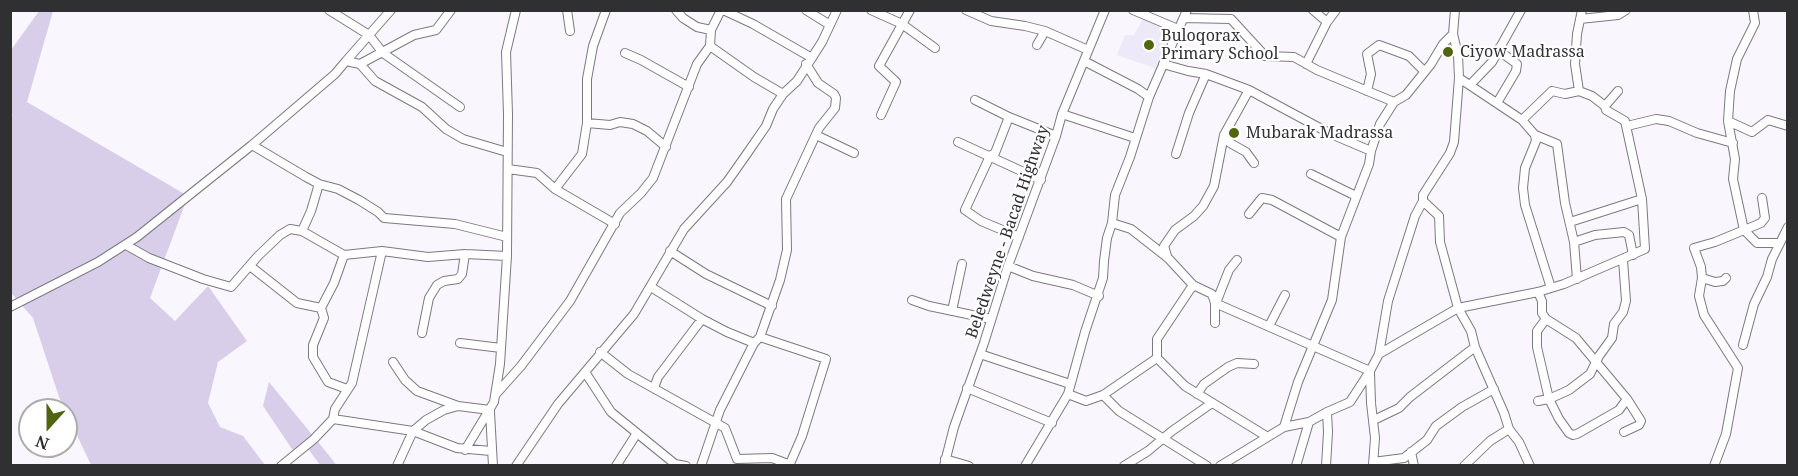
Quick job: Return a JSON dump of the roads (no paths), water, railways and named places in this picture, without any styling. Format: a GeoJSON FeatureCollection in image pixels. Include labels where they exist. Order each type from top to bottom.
{"type":"FeatureCollection","features":[{"type":"Feature","properties":{"kind":"street"},"geometry":{"type":"LineString","coordinates":[[329,10],[369,35],[383,53],[460,106]]}},
{"type":"Feature","properties":{"kind":"street"},"geometry":{"type":"LineString","coordinates":[[10,307],[126,245],[252,145],[335,74],[392,10]]}},
{"type":"Feature","properties":{"kind":"street"},"geometry":{"type":"LineString","coordinates":[[360,64],[414,35],[436,30],[451,10]]}},
{"type":"Feature","properties":{"kind":"street"},"geometry":{"type":"LineString","coordinates":[[465,450],[490,410],[496,394],[507,256],[506,52],[516,10]]}},
{"type":"Feature","properties":{"kind":"street"},"geometry":{"type":"LineString","coordinates":[[567,10],[570,31]]}},
{"type":"Feature","properties":{"kind":"street"},"geometry":{"type":"LineString","coordinates":[[555,189],[582,153],[587,123],[587,79],[593,46],[606,10]]}},
{"type":"Feature","properties":{"kind":"street"},"geometry":{"type":"LineString","coordinates":[[676,10],[683,18],[697,27],[711,30]]}},
{"type":"Feature","properties":{"kind":"street"},"geometry":{"type":"LineString","coordinates":[[496,394],[521,366],[570,301],[620,213],[653,178],[697,64],[710,46],[711,30],[722,10],[753,24],[809,61],[819,83],[836,98],[835,108],[819,128],[786,199],[787,250],[772,306],[715,423],[701,465]]}},
{"type":"Feature","properties":{"kind":"street"},"geometry":{"type":"LineString","coordinates":[[806,10],[830,25]]}},
{"type":"Feature","properties":{"kind":"street"},"geometry":{"type":"LineString","coordinates":[[516,465],[544,422],[634,314],[684,229],[727,182],[766,126],[783,94],[797,81],[837,10]]}},
{"type":"Feature","properties":{"kind":"street"},"geometry":{"type":"LineString","coordinates":[[871,10],[902,24],[935,48]]}},
{"type":"Feature","properties":{"kind":"street"},"geometry":{"type":"LineString","coordinates":[[881,115],[896,82],[879,66],[910,10]]}},
{"type":"Feature","properties":{"kind":"street"},"geometry":{"type":"LineString","coordinates":[[966,10],[991,21],[1045,31],[1088,50]]}},
{"type":"Feature","properties":{"kind":"street","name":"Beledweyne - Bacad Highway"},"geometry":{"type":"LineString","coordinates":[[945,462],[1008,266],[1041,180],[1062,114],[1106,10]]}},
{"type":"Feature","properties":{"kind":"street"},"geometry":{"type":"LineString","coordinates":[[1133,10],[1178,29]]}},
{"type":"Feature","properties":{"kind":"street"},"geometry":{"type":"LineString","coordinates":[[1313,10],[1328,22]]}},
{"type":"Feature","properties":{"kind":"street"},"geometry":{"type":"LineString","coordinates":[[1306,64],[1336,10]]}},
{"type":"Feature","properties":{"kind":"street"},"geometry":{"type":"LineString","coordinates":[[1226,464],[1266,436],[1284,427],[1310,422],[1350,402],[1379,354],[1388,301],[1415,216],[1423,201],[1423,195],[1450,153],[1454,142],[1459,78],[1458,55],[1453,34],[1455,14],[1462,10]]}},
{"type":"Feature","properties":{"kind":"street"},"geometry":{"type":"LineString","coordinates":[[1470,85],[1492,62],[1521,10]]}},
{"type":"Feature","properties":{"kind":"street"},"geometry":{"type":"LineString","coordinates":[[1579,90],[1575,64],[1582,10]]}},
{"type":"Feature","properties":{"kind":"street"},"geometry":{"type":"LineString","coordinates":[[1580,20],[1618,15],[1626,10]]}},
{"type":"Feature","properties":{"kind":"street"},"geometry":{"type":"LineString","coordinates":[[1753,10],[1755,23],[1737,59],[1730,91],[1728,121],[1735,159],[1733,179],[1744,230],[1757,243],[1780,243]]}},
{"type":"Feature","properties":{"kind":"street"},"geometry":{"type":"LineString","coordinates":[[1025,465],[1068,394],[1085,332],[1099,296],[1115,195],[1149,97],[1186,14],[1231,19],[1265,56],[1294,57],[1394,102]]}},
{"type":"Feature","properties":{"kind":"street"},"geometry":{"type":"LineString","coordinates":[[1038,45],[1045,31]]}},
{"type":"Feature","properties":{"kind":"street"},"geometry":{"type":"LineString","coordinates":[[1284,427],[1298,382],[1332,300],[1341,237],[1369,164],[1380,124],[1394,102],[1406,94],[1453,34]]}},
{"type":"Feature","properties":{"kind":"street"},"geometry":{"type":"LineString","coordinates":[[1367,91],[1371,74],[1367,54],[1379,45],[1409,56],[1424,71]]}},
{"type":"Feature","properties":{"kind":"street"},"geometry":{"type":"LineString","coordinates":[[710,46],[783,94]]}},
{"type":"Feature","properties":{"kind":"street"},"geometry":{"type":"LineString","coordinates":[[1497,103],[1516,71],[1517,64],[1502,53],[1500,47]]}},
{"type":"Feature","properties":{"kind":"street"},"geometry":{"type":"LineString","coordinates":[[625,53],[689,87]]}},
{"type":"Feature","properties":{"kind":"street"},"geometry":{"type":"LineString","coordinates":[[346,61],[360,64],[375,81],[422,106],[446,129],[463,139],[507,152]]}},
{"type":"Feature","properties":{"kind":"street"},"geometry":{"type":"LineString","coordinates":[[1084,61],[1149,97]]}},
{"type":"Feature","properties":{"kind":"street"},"geometry":{"type":"LineString","coordinates":[[1162,64],[1206,74],[1249,90],[1331,134],[1371,152]]}},
{"type":"Feature","properties":{"kind":"street"},"geometry":{"type":"LineString","coordinates":[[1176,154],[1189,113],[1206,74]]}},
{"type":"Feature","properties":{"kind":"street"},"geometry":{"type":"LineString","coordinates":[[1459,78],[1522,120],[1535,135],[1557,144],[1564,203],[1574,242],[1577,279]]}},
{"type":"Feature","properties":{"kind":"street"},"geometry":{"type":"LineString","coordinates":[[1168,258],[1164,246],[1175,230],[1203,206],[1214,186],[1224,135],[1249,90]]}},
{"type":"Feature","properties":{"kind":"street"},"geometry":{"type":"LineString","coordinates":[[1379,354],[1458,308],[1551,288],[1645,249],[1642,199],[1625,121],[1579,90],[1565,94],[1552,91],[1522,120]]}},
{"type":"Feature","properties":{"kind":"street"},"geometry":{"type":"LineString","coordinates":[[1605,106],[1618,91]]}},
{"type":"Feature","properties":{"kind":"street"},"geometry":{"type":"LineString","coordinates":[[975,100],[1056,136]]}},
{"type":"Feature","properties":{"kind":"street"},"geometry":{"type":"LineString","coordinates":[[1062,114],[1135,138]]}},
{"type":"Feature","properties":{"kind":"street"},"geometry":{"type":"LineString","coordinates":[[1009,117],[995,153],[990,156],[965,210],[981,221],[1019,237]]}},
{"type":"Feature","properties":{"kind":"street"},"geometry":{"type":"LineString","coordinates":[[1627,126],[1656,119],[1669,121],[1697,133],[1733,143]]}},
{"type":"Feature","properties":{"kind":"street"},"geometry":{"type":"LineString","coordinates":[[1728,121],[1752,132],[1768,120],[1788,126]]}},
{"type":"Feature","properties":{"kind":"street"},"geometry":{"type":"LineString","coordinates":[[587,123],[633,124],[647,131],[666,147]]}},
{"type":"Feature","properties":{"kind":"street"},"geometry":{"type":"LineString","coordinates":[[816,135],[854,153]]}},
{"type":"Feature","properties":{"kind":"street"},"geometry":{"type":"LineString","coordinates":[[1224,135],[1230,143],[1246,152],[1254,163]]}},
{"type":"Feature","properties":{"kind":"street"},"geometry":{"type":"LineString","coordinates":[[1535,135],[1536,141],[1525,168],[1523,188],[1525,204],[1551,288]]}},
{"type":"Feature","properties":{"kind":"street"},"geometry":{"type":"LineString","coordinates":[[958,142],[1041,180]]}},
{"type":"Feature","properties":{"kind":"street"},"geometry":{"type":"LineString","coordinates":[[252,145],[319,184],[338,189],[378,212],[384,218],[455,224],[507,237]]}},
{"type":"Feature","properties":{"kind":"street"},"geometry":{"type":"LineString","coordinates":[[508,169],[537,173],[555,189],[615,224]]}},
{"type":"Feature","properties":{"kind":"street"},"geometry":{"type":"LineString","coordinates":[[1311,174],[1356,196]]}},
{"type":"Feature","properties":{"kind":"street"},"geometry":{"type":"LineString","coordinates":[[302,231],[319,184]]}},
{"type":"Feature","properties":{"kind":"street"},"geometry":{"type":"LineString","coordinates":[[1249,214],[1262,198],[1272,200],[1341,237]]}},
{"type":"Feature","properties":{"kind":"street"},"geometry":{"type":"LineString","coordinates":[[1714,465],[1726,434],[1738,368],[1704,315],[1699,296],[1701,267],[1694,248],[1764,221],[1762,198]]}},
{"type":"Feature","properties":{"kind":"street"},"geometry":{"type":"LineString","coordinates":[[1570,222],[1642,199]]}},
{"type":"Feature","properties":{"kind":"street"},"geometry":{"type":"LineString","coordinates":[[1423,201],[1439,216],[1440,242],[1458,308],[1471,330],[1475,347],[1509,429],[1519,442],[1530,465]]}},
{"type":"Feature","properties":{"kind":"street"},"geometry":{"type":"LineString","coordinates":[[1112,223],[1131,229],[1168,258],[1193,285],[1212,294],[1216,303],[1370,371]]}},
{"type":"Feature","properties":{"kind":"street"},"geometry":{"type":"LineString","coordinates":[[1743,345],[1754,304],[1788,227]]}},
{"type":"Feature","properties":{"kind":"street"},"geometry":{"type":"LineString","coordinates":[[126,245],[149,258],[202,279],[231,287],[279,236],[291,229],[302,231],[344,255],[382,251],[428,257],[465,254],[507,256]]}},
{"type":"Feature","properties":{"kind":"street"},"geometry":{"type":"LineString","coordinates":[[1574,242],[1595,235],[1624,232],[1629,235],[1634,255]]}},
{"type":"Feature","properties":{"kind":"street"},"geometry":{"type":"LineString","coordinates":[[281,465],[315,439],[333,419],[335,409],[352,382],[382,251]]}},
{"type":"Feature","properties":{"kind":"street"},"geometry":{"type":"LineString","coordinates":[[670,251],[706,274],[772,306]]}},
{"type":"Feature","properties":{"kind":"street"},"geometry":{"type":"LineString","coordinates":[[422,333],[429,298],[437,285],[444,281],[458,279],[462,274],[465,254]]}},
{"type":"Feature","properties":{"kind":"street"},"geometry":{"type":"LineString","coordinates":[[344,255],[334,283],[321,308],[324,318],[313,345],[313,357],[328,382],[347,389]]}},
{"type":"Feature","properties":{"kind":"street"},"geometry":{"type":"LineString","coordinates":[[1215,323],[1216,303],[1229,270],[1237,260]]}},
{"type":"Feature","properties":{"kind":"street"},"geometry":{"type":"LineString","coordinates":[[1538,401],[1550,399],[1583,380],[1590,374],[1612,338],[1614,324],[1623,312],[1626,301],[1623,260]]}},
{"type":"Feature","properties":{"kind":"street"},"geometry":{"type":"LineString","coordinates":[[952,311],[962,264]]}},
{"type":"Feature","properties":{"kind":"street"},"geometry":{"type":"LineString","coordinates":[[250,266],[297,303],[321,308]]}},
{"type":"Feature","properties":{"kind":"street"},"geometry":{"type":"LineString","coordinates":[[1008,266],[1033,276],[1073,285],[1099,296]]}},
{"type":"Feature","properties":{"kind":"street"},"geometry":{"type":"LineString","coordinates":[[1702,278],[1715,282],[1726,278]]}},
{"type":"Feature","properties":{"kind":"street"},"geometry":{"type":"LineString","coordinates":[[1193,285],[1157,339],[1158,358],[1173,375],[1197,394],[1266,436]]}},
{"type":"Feature","properties":{"kind":"street"},"geometry":{"type":"LineString","coordinates":[[600,352],[628,374],[725,428],[737,459],[772,458],[788,465],[802,436],[825,359],[727,332],[651,287]]}},
{"type":"Feature","properties":{"kind":"street"},"geometry":{"type":"LineString","coordinates":[[1538,292],[1542,301],[1542,313],[1546,319],[1576,338],[1627,399],[1641,421],[1639,425],[1624,432]]}},
{"type":"Feature","properties":{"kind":"street"},"geometry":{"type":"LineString","coordinates":[[1269,326],[1285,295]]}},
{"type":"Feature","properties":{"kind":"street"},"geometry":{"type":"LineString","coordinates":[[912,300],[991,319]]}},
{"type":"Feature","properties":{"kind":"street"},"geometry":{"type":"LineString","coordinates":[[654,388],[658,377],[702,319]]}},
{"type":"Feature","properties":{"kind":"street"},"geometry":{"type":"LineString","coordinates":[[1546,319],[1537,331],[1537,347],[1550,399],[1559,419],[1569,433],[1573,435],[1619,410],[1627,399]]}},
{"type":"Feature","properties":{"kind":"street"},"geometry":{"type":"LineString","coordinates":[[460,343],[501,348]]}},
{"type":"Feature","properties":{"kind":"street"},"geometry":{"type":"LineString","coordinates":[[1374,420],[1399,408],[1475,347]]}},
{"type":"Feature","properties":{"kind":"street"},"geometry":{"type":"LineString","coordinates":[[980,354],[1070,384]]}},
{"type":"Feature","properties":{"kind":"street"},"geometry":{"type":"LineString","coordinates":[[1068,394],[1086,400],[1103,395],[1158,358]]}},
{"type":"Feature","properties":{"kind":"street"},"geometry":{"type":"LineString","coordinates":[[393,362],[405,380],[417,391],[458,406],[490,410]]}},
{"type":"Feature","properties":{"kind":"street"},"geometry":{"type":"LineString","coordinates":[[1197,394],[1204,384],[1228,367],[1237,363],[1254,364]]}},
{"type":"Feature","properties":{"kind":"street"},"geometry":{"type":"LineString","coordinates":[[1370,371],[1374,420],[1373,464],[1404,458],[1427,440],[1436,426],[1462,407],[1494,389]]}},
{"type":"Feature","properties":{"kind":"street"},"geometry":{"type":"LineString","coordinates":[[585,372],[611,412],[675,464],[686,465]]}},
{"type":"Feature","properties":{"kind":"street"},"geometry":{"type":"LineString","coordinates":[[967,388],[1052,423]]}},
{"type":"Feature","properties":{"kind":"street"},"geometry":{"type":"LineString","coordinates":[[1103,395],[1119,411],[1207,465]]}},
{"type":"Feature","properties":{"kind":"street"},"geometry":{"type":"LineString","coordinates":[[1124,465],[1148,451],[1212,403]]}},
{"type":"Feature","properties":{"kind":"street"},"geometry":{"type":"LineString","coordinates":[[397,465],[413,431],[426,420],[444,410],[458,406]]}},
{"type":"Feature","properties":{"kind":"street"},"geometry":{"type":"LineString","coordinates":[[490,410],[493,465]]}},
{"type":"Feature","properties":{"kind":"street"},"geometry":{"type":"LineString","coordinates":[[1326,465],[1327,412]]}},
{"type":"Feature","properties":{"kind":"street"},"geometry":{"type":"LineString","coordinates":[[333,419],[413,431],[465,450],[491,451]]}},
{"type":"Feature","properties":{"kind":"street"},"geometry":{"type":"LineString","coordinates":[[1296,465],[1310,422]]}},
{"type":"Feature","properties":{"kind":"street"},"geometry":{"type":"LineString","coordinates":[[1464,465],[1490,441],[1509,429]]}},
{"type":"Feature","properties":{"kind":"street"},"geometry":{"type":"LineString","coordinates":[[616,465],[637,433]]}},
{"type":"Feature","properties":{"kind":"street"},"geometry":{"type":"LineString","coordinates":[[1411,452],[1414,465]]}},
{"type":"Feature","properties":{"kind":"street"},"geometry":{"type":"LineString","coordinates":[[945,462],[969,465]]}},
{"type":"Feature","properties":{"kind":"place","name":"Buloqorax Primary School"},"geometry":{"type":"Point","coordinates":[1149,45]}},
{"type":"Feature","properties":{"kind":"place","name":"Ciyow Madrassa"},"geometry":{"type":"Point","coordinates":[1448,52]}},
{"type":"Feature","properties":{"kind":"place","name":"Mubarak Madrassa"},"geometry":{"type":"Point","coordinates":[1234,133]}}]}
